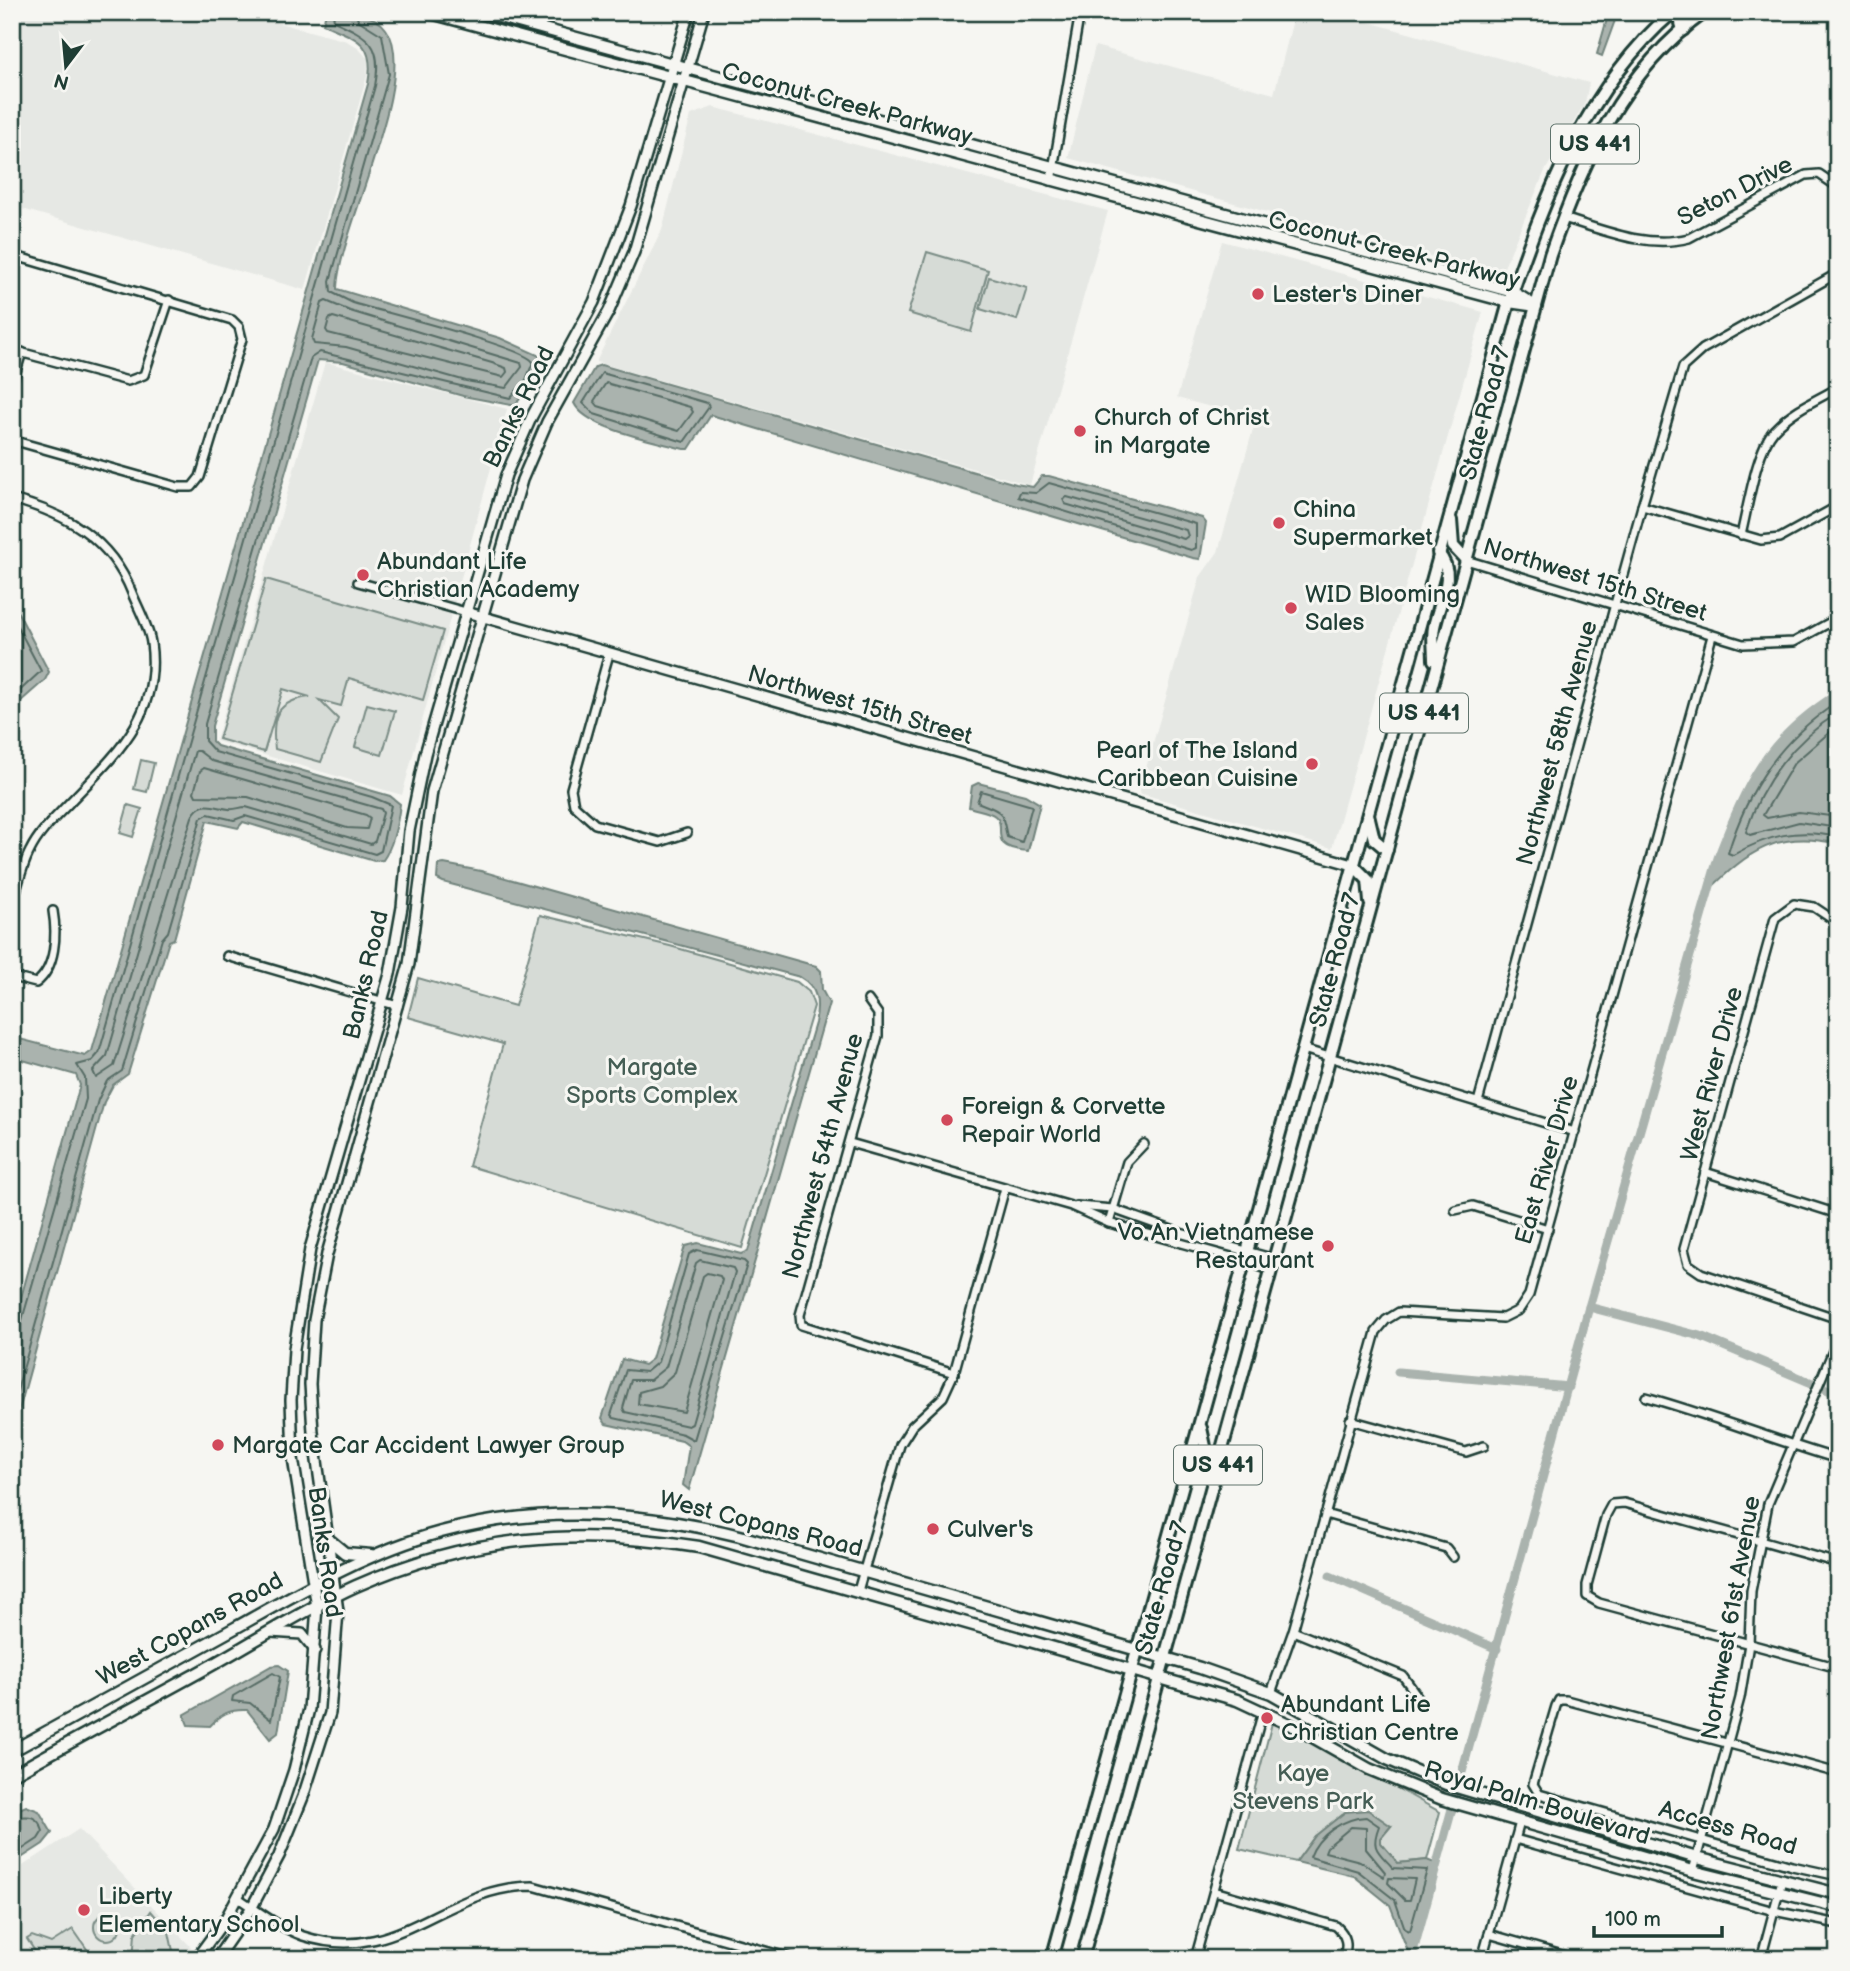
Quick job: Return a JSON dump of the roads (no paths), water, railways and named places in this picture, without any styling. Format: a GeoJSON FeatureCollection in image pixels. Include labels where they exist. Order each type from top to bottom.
{"type":"FeatureCollection","features":[{"type":"Feature","properties":{"kind":"main road","name":"Coconut Creek Parkway"},"geometry":{"type":"LineString","coordinates":[[427,12],[1243,233],[1511,297]]}},
{"type":"Feature","properties":{"kind":"main road","name":"Coconut Creek Parkway"},"geometry":{"type":"LineString","coordinates":[[481,12],[1260,223],[1536,306]]}},
{"type":"Feature","properties":{"kind":"main road","name":"State Road 7"},"geometry":{"type":"LineString","coordinates":[[1052,1959],[1438,553],[1511,297],[1557,179],[1588,114],[1630,55],[1673,12]]}},
{"type":"Feature","properties":{"kind":"main road"},"geometry":{"type":"LineString","coordinates":[[1683,30],[1681,23],[1685,12]]}},
{"type":"Feature","properties":{"kind":"main road","name":"State Road 7"},"geometry":{"type":"LineString","coordinates":[[1082,1959],[1536,306],[1563,218],[1586,162],[1611,116],[1643,70],[1705,12]]}},
{"type":"Feature","properties":{"kind":"main road"},"geometry":{"type":"LineString","coordinates":[[1243,233],[1252,232],[1260,223]]}},
{"type":"Feature","properties":{"kind":"main road"},"geometry":{"type":"LineString","coordinates":[[1450,510],[1453,546],[1466,560]]}},
{"type":"Feature","properties":{"kind":"main road"},"geometry":{"type":"LineString","coordinates":[[1434,677],[1434,628],[1448,576],[1445,560],[1438,553]]}},
{"type":"Feature","properties":{"kind":"main road"},"geometry":{"type":"LineString","coordinates":[[1368,811],[1374,839],[1387,850]]}},
{"type":"Feature","properties":{"kind":"main road"},"geometry":{"type":"LineString","coordinates":[[1353,865],[1368,880],[1370,909]]}},
{"type":"Feature","properties":{"kind":"main road"},"geometry":{"type":"LineString","coordinates":[[1200,1422],[1209,1465],[1216,1473]]}},
{"type":"Feature","properties":{"kind":"main road","name":"West Copans Road"},"geometry":{"type":"LineString","coordinates":[[12,1751],[332,1574],[375,1555],[442,1532],[535,1516],[576,1513],[632,1516],[699,1526],[864,1570],[1165,1658]]}},
{"type":"Feature","properties":{"kind":"main road","name":"West Copans Road"},"geometry":{"type":"LineString","coordinates":[[12,1775],[317,1606],[395,1570],[449,1553],[540,1536],[620,1536],[699,1547],[1159,1676]]}},
{"type":"Feature","properties":{"kind":"main road"},"geometry":{"type":"LineString","coordinates":[[328,1539],[345,1553],[375,1555]]}},
{"type":"Feature","properties":{"kind":"main road","name":"Royal Palm Boulevard"},"geometry":{"type":"LineString","coordinates":[[1165,1658],[1271,1693],[1377,1754],[1446,1784],[1697,1858],[1838,1894]]}},
{"type":"Feature","properties":{"kind":"main road","name":"Royal Palm Boulevard"},"geometry":{"type":"LineString","coordinates":[[1159,1676],[1263,1711],[1341,1755],[1442,1799],[1693,1871],[1838,1907]]}},
{"type":"Feature","properties":{"kind":"street","name":"Banks Road"},"geometry":{"type":"LineString","coordinates":[[196,1959],[238,1898],[274,1829],[294,1770],[309,1709],[316,1651],[317,1606],[293,1458],[291,1401],[294,1349],[310,1250],[382,1001],[399,931],[414,800],[506,475],[531,416],[594,302],[631,206],[689,12]]}},
{"type":"Feature","properties":{"kind":"street","name":"Banks Road"},"geometry":{"type":"LineString","coordinates":[[216,1959],[252,1907],[292,1828],[324,1736],[335,1674],[337,1597],[316,1464],[310,1400],[314,1320],[327,1254],[398,1006],[415,932],[432,792],[512,510],[534,450],[609,311],[634,252],[704,12]]}},
{"type":"Feature","properties":{"kind":"street"},"geometry":{"type":"LineString","coordinates":[[1051,181],[1080,12]]}},
{"type":"Feature","properties":{"kind":"street","name":"Seton Drive"},"geometry":{"type":"LineString","coordinates":[[1563,218],[1640,241],[1670,243],[1689,238],[1805,175],[1819,174],[1838,187]]}},
{"type":"Feature","properties":{"kind":"street"},"geometry":{"type":"LineString","coordinates":[[12,255],[232,320],[239,327],[242,340],[200,477],[192,486],[178,486],[12,440]]}},
{"type":"Feature","properties":{"kind":"street","name":"Northwest 58th Avenue"},"geometry":{"type":"LineString","coordinates":[[1478,1102],[1642,506],[1683,367],[1703,349],[1838,273]]}},
{"type":"Feature","properties":{"kind":"street"},"geometry":{"type":"LineString","coordinates":[[12,350],[128,381],[137,380],[144,374],[169,300]]}},
{"type":"Feature","properties":{"kind":"street"},"geometry":{"type":"LineString","coordinates":[[12,385],[22,352]]}},
{"type":"Feature","properties":{"kind":"street"},"geometry":{"type":"LineString","coordinates":[[1741,535],[1761,458],[1772,432],[1792,414],[1838,388]]}},
{"type":"Feature","properties":{"kind":"street"},"geometry":{"type":"LineString","coordinates":[[12,499],[46,508],[83,527],[108,551],[131,589],[151,640],[153,680],[141,719],[118,752],[45,828],[30,851],[12,907]]}},
{"type":"Feature","properties":{"kind":"street"},"geometry":{"type":"LineString","coordinates":[[1642,506],[1761,540],[1780,538],[1838,506]]}},
{"type":"Feature","properties":{"kind":"street","name":"Northwest 15th Street"},"geometry":{"type":"LineString","coordinates":[[1466,560],[1712,636]]}},
{"type":"Feature","properties":{"kind":"street","name":"Northwest 15th Street"},"geometry":{"type":"LineString","coordinates":[[358,582],[1353,865]]}},
{"type":"Feature","properties":{"kind":"street"},"geometry":{"type":"LineString","coordinates":[[1712,636],[1743,644],[1794,642],[1838,618]]}},
{"type":"Feature","properties":{"kind":"street","name":"East River Drive"},"geometry":{"type":"LineString","coordinates":[[1271,1693],[1293,1631],[1376,1332],[1386,1320],[1399,1312],[1503,1318],[1519,1310],[1529,1295],[1712,636]]}},
{"type":"Feature","properties":{"kind":"street"},"geometry":{"type":"LineString","coordinates":[[608,654],[571,789],[574,805],[595,824],[660,842],[687,833]]}},
{"type":"Feature","properties":{"kind":"street","name":"West River Drive"},"geometry":{"type":"LineString","coordinates":[[1838,923],[1814,907],[1794,904],[1775,918],[1684,1249],[1688,1264],[1701,1273],[1838,1319]]}},
{"type":"Feature","properties":{"kind":"street"},"geometry":{"type":"LineString","coordinates":[[12,977],[36,983],[46,975],[57,932],[53,911]]}},
{"type":"Feature","properties":{"kind":"street"},"geometry":{"type":"LineString","coordinates":[[227,956],[398,1006]]}},
{"type":"Feature","properties":{"kind":"street","name":"Northwest 54th Avenue"},"geometry":{"type":"LineString","coordinates":[[868,1000],[878,1014],[878,1036],[800,1315],[801,1325],[954,1373]]}},
{"type":"Feature","properties":{"kind":"street"},"geometry":{"type":"LineString","coordinates":[[1303,1049],[1575,1132]]}},
{"type":"Feature","properties":{"kind":"street"},"geometry":{"type":"LineString","coordinates":[[1838,1079],[1838,1091]]}},
{"type":"Feature","properties":{"kind":"street"},"geometry":{"type":"LineString","coordinates":[[850,1143],[1071,1206],[1109,1223],[1247,1256],[1275,1259]]}},
{"type":"Feature","properties":{"kind":"street"},"geometry":{"type":"LineString","coordinates":[[1109,1223],[1126,1162],[1144,1144]]}},
{"type":"Feature","properties":{"kind":"street"},"geometry":{"type":"LineString","coordinates":[[1705,1172],[1838,1214]]}},
{"type":"Feature","properties":{"kind":"street"},"geometry":{"type":"LineString","coordinates":[[858,1591],[900,1445],[912,1426],[943,1397],[954,1373],[1005,1188]]}},
{"type":"Feature","properties":{"kind":"street"},"geometry":{"type":"LineString","coordinates":[[1071,1206],[1113,1209],[1247,1256],[1271,1272]]}},
{"type":"Feature","properties":{"kind":"street"},"geometry":{"type":"LineString","coordinates":[[1455,1210],[1473,1206],[1548,1229]]}},
{"type":"Feature","properties":{"kind":"street","name":"Northwest 61st Avenue"},"geometry":{"type":"LineString","coordinates":[[1693,1871],[1728,1744],[1749,1644],[1751,1591],[1768,1504],[1838,1339]]}},
{"type":"Feature","properties":{"kind":"street"},"geometry":{"type":"LineString","coordinates":[[1646,1397],[1720,1418],[1791,1445],[1838,1459]]}},
{"type":"Feature","properties":{"kind":"street"},"geometry":{"type":"LineString","coordinates":[[1350,1420],[1466,1452],[1484,1446]]}},
{"type":"Feature","properties":{"kind":"street"},"geometry":{"type":"LineString","coordinates":[[1838,1563],[1624,1503],[1612,1504],[1606,1515],[1587,1585],[1587,1596],[1598,1603],[1838,1668]]}},
{"type":"Feature","properties":{"kind":"street"},"geometry":{"type":"LineString","coordinates":[[1325,1514],[1446,1548],[1453,1557]]}},
{"type":"Feature","properties":{"kind":"street"},"geometry":{"type":"LineString","coordinates":[[1293,1631],[1403,1676],[1416,1694]]}},
{"type":"Feature","properties":{"kind":"street"},"geometry":{"type":"LineString","coordinates":[[270,1632],[302,1634],[316,1651]]}},
{"type":"Feature","properties":{"kind":"street","name":"Access Road"},"geometry":{"type":"LineString","coordinates":[[1728,1744],[1559,1700],[1534,1784],[1539,1794],[1702,1841],[1838,1876]]}},
{"type":"Feature","properties":{"kind":"street"},"geometry":{"type":"LineString","coordinates":[[1195,1959],[1263,1711]]}},
{"type":"Feature","properties":{"kind":"street"},"geometry":{"type":"LineString","coordinates":[[1728,1744],[1838,1773]]}},
{"type":"Feature","properties":{"kind":"street"},"geometry":{"type":"LineString","coordinates":[[1482,1959],[1520,1822]]}},
{"type":"Feature","properties":{"kind":"street"},"geometry":{"type":"LineString","coordinates":[[1515,1839],[1774,1911],[1838,1924]]}},
{"type":"Feature","properties":{"kind":"street"},"geometry":{"type":"LineString","coordinates":[[1761,1959],[1782,1881]]}},
{"type":"Feature","properties":{"kind":"street"},"geometry":{"type":"LineString","coordinates":[[238,1898],[300,1935],[330,1943],[360,1944],[392,1936],[482,1892],[507,1886],[533,1886],[794,1959]]}},
{"type":"Feature","properties":{"kind":"street"},"geometry":{"type":"LineString","coordinates":[[1214,1891],[1336,1926],[1345,1934],[1347,1948],[1344,1959]]}},
{"type":"Feature","properties":{"kind":"street"},"geometry":{"type":"LineString","coordinates":[[1489,1934],[1576,1959]]}},
{"type":"Feature","properties":{"kind":"water"},"geometry":{"type":"Polygon","coordinates":[[[326,12],[359,14],[381,23],[394,51],[393,81],[386,116],[350,231],[337,289],[500,338],[542,357],[532,384],[515,405],[463,396],[343,362],[318,360],[212,726],[212,741],[217,746],[390,796],[400,804],[390,848],[383,860],[374,861],[243,822],[238,828],[207,821],[174,939],[169,941],[128,1074],[113,1085],[104,1102],[12,1436],[12,1330],[80,1085],[76,1075],[12,1057],[12,1037],[85,1056],[92,1051],[368,84],[370,70],[366,51],[354,39],[323,24],[326,12]]]}},
{"type":"Feature","properties":{"kind":"water"},"geometry":{"type":"Polygon","coordinates":[[[1609,12],[1618,12],[1602,56],[1597,54],[1609,12]]]}},
{"type":"Feature","properties":{"kind":"water"},"geometry":{"type":"Polygon","coordinates":[[[601,365],[1016,484],[1033,487],[1042,476],[1049,476],[1202,518],[1206,523],[1200,559],[711,415],[689,449],[623,433],[592,420],[574,403],[595,367],[601,365]]]}},
{"type":"Feature","properties":{"kind":"water"},"geometry":{"type":"Polygon","coordinates":[[[12,601],[49,672],[45,680],[12,709],[12,601]]]}},
{"type":"Feature","properties":{"kind":"water"},"geometry":{"type":"Polygon","coordinates":[[[1838,694],[1838,844],[1798,839],[1766,847],[1737,865],[1708,891],[1740,804],[1768,756],[1787,734],[1838,694]]]}},
{"type":"Feature","properties":{"kind":"water"},"geometry":{"type":"Polygon","coordinates":[[[978,783],[1025,795],[1040,804],[1028,851],[1006,846],[1002,842],[999,821],[995,816],[969,807],[972,786],[978,783]]]}},
{"type":"Feature","properties":{"kind":"water"},"geometry":{"type":"Polygon","coordinates":[[[438,865],[481,871],[816,966],[821,971],[822,990],[829,1003],[689,1490],[683,1485],[689,1446],[682,1441],[606,1424],[602,1418],[622,1359],[644,1365],[652,1359],[685,1246],[698,1243],[741,1254],[748,1251],[815,1023],[817,1003],[814,991],[800,977],[443,882],[437,879],[438,865]]]}},
{"type":"Feature","properties":{"kind":"water"},"geometry":{"type":"Polygon","coordinates":[[[279,1665],[288,1671],[278,1733],[270,1739],[247,1710],[226,1713],[210,1726],[188,1725],[184,1715],[271,1666],[279,1665]]]}},
{"type":"Feature","properties":{"kind":"water"},"geometry":{"type":"Polygon","coordinates":[[[26,1806],[39,1811],[52,1833],[43,1844],[12,1864],[12,1812],[26,1806]]]}},
{"type":"Feature","properties":{"kind":"water"},"geometry":{"type":"Polygon","coordinates":[[[1368,1810],[1391,1826],[1381,1838],[1381,1843],[1398,1863],[1427,1860],[1437,1864],[1411,1959],[1390,1905],[1354,1876],[1296,1862],[1315,1836],[1345,1812],[1368,1810]]]}},
{"type":"Feature","properties":{"kind":"waterway"},"geometry":{"type":"LineString","coordinates":[[1411,1959],[1589,1307],[1718,858],[1739,807],[1762,764],[1793,728],[1838,694]]}},
{"type":"Feature","properties":{"kind":"waterway"},"geometry":{"type":"LineString","coordinates":[[1589,1307],[1700,1336],[1838,1394]]}},
{"type":"Feature","properties":{"kind":"waterway"},"geometry":{"type":"LineString","coordinates":[[1398,1372],[1569,1387]]}},
{"type":"Feature","properties":{"kind":"waterway"},"geometry":{"type":"LineString","coordinates":[[1330,1576],[1497,1649]]}},
{"type":"Feature","properties":{"kind":"place","name":"Lester's Diner"},"geometry":{"type":"Point","coordinates":[1258,294]}},
{"type":"Feature","properties":{"kind":"place","name":"Church of Christ in Margate"},"geometry":{"type":"Point","coordinates":[1080,431]}},
{"type":"Feature","properties":{"kind":"place","name":"China Supermarket"},"geometry":{"type":"Point","coordinates":[1279,523]}},
{"type":"Feature","properties":{"kind":"place","name":"Abundant Life Christian Academy"},"geometry":{"type":"Point","coordinates":[363,575]}},
{"type":"Feature","properties":{"kind":"place","name":"WID Blooming Sales"},"geometry":{"type":"Point","coordinates":[1291,608]}},
{"type":"Feature","properties":{"kind":"place","name":"Pearl of The Island Caribbean Cuisine"},"geometry":{"type":"Point","coordinates":[1312,764]}},
{"type":"Feature","properties":{"kind":"place","name":"Foreign & Corvette Repair World"},"geometry":{"type":"Point","coordinates":[947,1120]}},
{"type":"Feature","properties":{"kind":"place","name":"Vo An Vietnamese Restaurant"},"geometry":{"type":"Point","coordinates":[1328,1246]}},
{"type":"Feature","properties":{"kind":"place","name":"Margate Car Accident Lawyer Group"},"geometry":{"type":"Point","coordinates":[218,1445]}},
{"type":"Feature","properties":{"kind":"place","name":"Culver's"},"geometry":{"type":"Point","coordinates":[933,1529]}},
{"type":"Feature","properties":{"kind":"place","name":"Abundant Life Christian Centre"},"geometry":{"type":"Point","coordinates":[1267,1718]}},
{"type":"Feature","properties":{"kind":"place","name":"Liberty Elementary School"},"geometry":{"type":"Point","coordinates":[84,1910]}},
{"type":"Feature","properties":{"kind":"park label","name":"Margate Sports Complex"},"geometry":{"type":"Point","coordinates":[652,1081]}},
{"type":"Feature","properties":{"kind":"park label","name":"Kaye Stevens Park"},"geometry":{"type":"Point","coordinates":[1303,1787]}}]}
